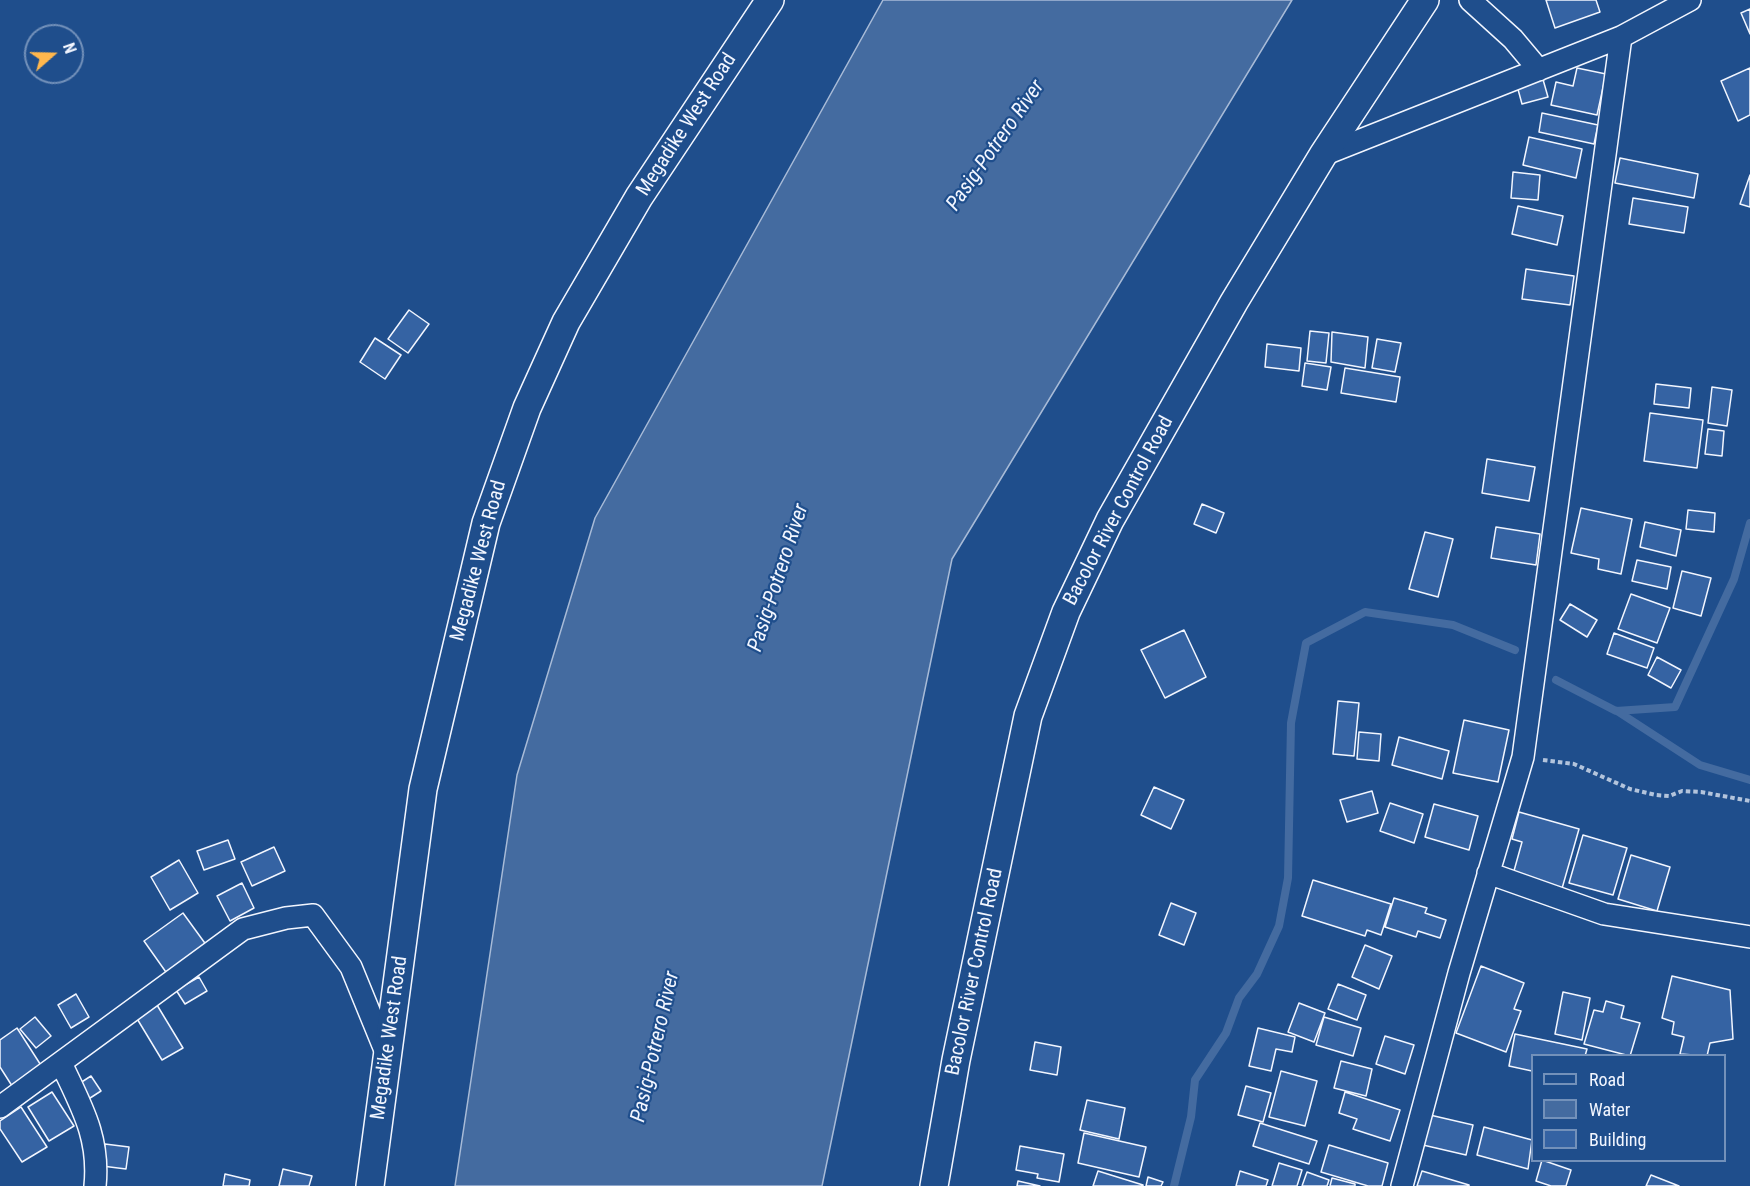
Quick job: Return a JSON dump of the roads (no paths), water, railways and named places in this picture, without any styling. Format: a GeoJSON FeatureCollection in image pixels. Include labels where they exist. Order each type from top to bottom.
{"type":"FeatureCollection","features":[{"type":"Feature","properties":{"kind":"street","name":"Megadike West Road"},"geometry":{"type":"LineString","coordinates":[[370,1186],[423,789],[439,713],[486,523],[519,429],[566,322],[639,197],[770,0]]}},
{"type":"Feature","properties":{"kind":"street","name":"Bacolor River Control Road"},"geometry":{"type":"LineString","coordinates":[[934,1186],[956,1060],[1028,716],[1066,612],[1110,520],[1234,302],[1323,155],[1425,0]]}},
{"type":"Feature","properties":{"kind":"street"},"geometry":{"type":"LineString","coordinates":[[1470,0],[1513,39],[1539,70]]}},
{"type":"Feature","properties":{"kind":"street"},"geometry":{"type":"LineString","coordinates":[[1323,155],[1621,37],[1690,0]]}},
{"type":"Feature","properties":{"kind":"street"},"geometry":{"type":"LineString","coordinates":[[1402,1186],[1488,873],[1523,757],[1621,37]]}},
{"type":"Feature","properties":{"kind":"street"},"geometry":{"type":"LineString","coordinates":[[1488,873],[1604,914],[1750,937]]}},
{"type":"Feature","properties":{"kind":"street"},"geometry":{"type":"LineString","coordinates":[[0,1107],[243,929],[286,918],[313,915],[351,967],[387,1055]]}},
{"type":"Feature","properties":{"kind":"street"},"geometry":{"type":"LineString","coordinates":[[61,1063],[93,1131],[97,1153],[95,1186]]}},
{"type":"Feature","properties":{"kind":"water","name":"Pasig-Potrero River"},"geometry":{"type":"Polygon","coordinates":[[[883,0],[1292,0],[952,559],[822,1186],[455,1186],[517,775],[595,518],[883,0]]]}},
{"type":"Feature","properties":{"kind":"waterway"},"geometry":{"type":"LineString","coordinates":[[1556,680],[1616,711],[1675,707],[1734,579],[1750,523]]}},
{"type":"Feature","properties":{"kind":"waterway"},"geometry":{"type":"LineString","coordinates":[[1174,1186],[1191,1117],[1195,1080],[1226,1033],[1239,998],[1257,974],[1279,926],[1288,878],[1291,723],[1306,643],[1365,612],[1453,625],[1515,650]]}},
{"type":"Feature","properties":{"kind":"waterway"},"geometry":{"type":"LineString","coordinates":[[1617,711],[1700,765],[1750,780]]}}]}
